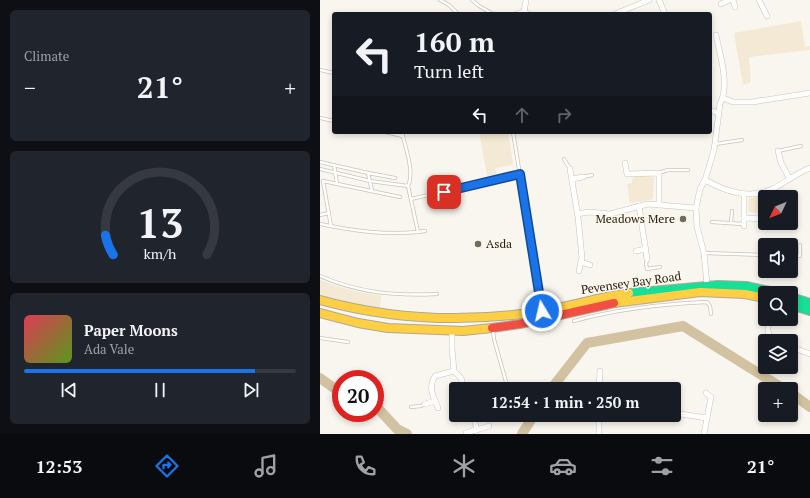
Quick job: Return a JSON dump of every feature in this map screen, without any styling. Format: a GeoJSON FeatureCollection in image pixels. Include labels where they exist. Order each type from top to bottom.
{"type":"FeatureCollection","features":[{"type":"Feature","properties":{"kind":"main road","name":"Pevensey Bay Road"},"geometry":{"type":"LineString","coordinates":[[320,300],[342,307],[376,313],[446,318],[481,318],[542,311],[618,295],[707,285],[726,285],[758,289]]}},
{"type":"Feature","properties":{"kind":"main road","name":"Pevensey Bay Road"},"geometry":{"type":"LineString","coordinates":[[320,314],[388,328],[452,331],[493,328],[520,324],[585,308],[634,299],[700,292],[721,292],[758,297]]}},
{"type":"Feature","properties":{"kind":"main road"},"geometry":{"type":"LineString","coordinates":[[798,299],[810,303]]}},
{"type":"Feature","properties":{"kind":"main road"},"geometry":{"type":"LineString","coordinates":[[798,307],[810,311]]}},
{"type":"Feature","properties":{"kind":"street"},"geometry":{"type":"LineString","coordinates":[[526,0],[527,12]]}},
{"type":"Feature","properties":{"kind":"street"},"geometry":{"type":"LineString","coordinates":[[620,12],[649,0]]}},
{"type":"Feature","properties":{"kind":"street"},"geometry":{"type":"LineString","coordinates":[[659,0],[664,12]]}},
{"type":"Feature","properties":{"kind":"street"},"geometry":{"type":"LineString","coordinates":[[721,4],[729,0]]}},
{"type":"Feature","properties":{"kind":"street"},"geometry":{"type":"LineString","coordinates":[[733,0],[735,7]]}},
{"type":"Feature","properties":{"kind":"street"},"geometry":{"type":"LineString","coordinates":[[759,0],[767,16]]}},
{"type":"Feature","properties":{"kind":"street"},"geometry":{"type":"LineString","coordinates":[[707,285],[704,253],[697,227],[696,208],[700,189],[705,180],[714,144],[718,113],[725,87],[716,35]]}},
{"type":"Feature","properties":{"kind":"street"},"geometry":{"type":"LineString","coordinates":[[723,98],[733,102],[752,102],[810,93]]}},
{"type":"Feature","properties":{"kind":"street"},"geometry":{"type":"LineString","coordinates":[[712,111],[718,113]]}},
{"type":"Feature","properties":{"kind":"street"},"geometry":{"type":"LineString","coordinates":[[778,151],[781,163],[790,179]]}},
{"type":"Feature","properties":{"kind":"street"},"geometry":{"type":"LineString","coordinates":[[625,163],[627,174],[659,173],[659,205]]}},
{"type":"Feature","properties":{"kind":"street"},"geometry":{"type":"LineString","coordinates":[[705,180],[731,192],[744,194],[757,193],[771,190],[802,171],[810,168]]}},
{"type":"Feature","properties":{"kind":"street"},"geometry":{"type":"LineString","coordinates":[[570,169],[582,258],[579,271]]}},
{"type":"Feature","properties":{"kind":"street"},"geometry":{"type":"LineString","coordinates":[[572,179],[583,177]]}},
{"type":"Feature","properties":{"kind":"street"},"geometry":{"type":"LineString","coordinates":[[744,194],[744,225]]}},
{"type":"Feature","properties":{"kind":"street"},"geometry":{"type":"LineString","coordinates":[[577,214],[589,212],[610,214],[648,204],[696,208]]}},
{"type":"Feature","properties":{"kind":"street"},"geometry":{"type":"LineString","coordinates":[[639,206],[647,259]]}},
{"type":"Feature","properties":{"kind":"street"},"geometry":{"type":"LineString","coordinates":[[744,218],[758,219]]}},
{"type":"Feature","properties":{"kind":"street"},"geometry":{"type":"LineString","coordinates":[[636,251],[646,249]]}},
{"type":"Feature","properties":{"kind":"street"},"geometry":{"type":"LineString","coordinates":[[581,262],[590,265]]}},
{"type":"Feature","properties":{"kind":"street"},"geometry":{"type":"LineString","coordinates":[[452,331],[454,371],[461,378],[462,382]]}},
{"type":"Feature","properties":{"kind":"street"},"geometry":{"type":"LineString","coordinates":[[798,350],[810,354]]}},
{"type":"Feature","properties":{"kind":"street"},"geometry":{"type":"LineString","coordinates":[[438,408],[431,384],[435,376],[454,371]]}},
{"type":"Feature","properties":{"kind":"street"},"geometry":{"type":"LineString","coordinates":[[599,382],[600,371]]}},
{"type":"Feature","properties":{"kind":"street"},"geometry":{"type":"LineString","coordinates":[[704,434],[711,397],[706,393]]}},
{"type":"Feature","properties":{"kind":"street"},"geometry":{"type":"LineString","coordinates":[[425,404],[435,401]]}},
{"type":"Feature","properties":{"kind":"street"},"geometry":{"type":"LineString","coordinates":[[681,414],[707,418]]}},
{"type":"Feature","properties":{"kind":"street"},"geometry":{"type":"LineString","coordinates":[[475,422],[477,430]]}},
{"type":"Feature","properties":{"kind":"street"},"geometry":{"type":"LineString","coordinates":[[599,422],[599,434]]}},
{"type":"Feature","properties":{"kind":"street"},"geometry":{"type":"LineString","coordinates":[[466,433],[489,426]]}},
{"type":"Feature","properties":{"kind":"lane"},"geometry":{"type":"LineString","coordinates":[[440,0],[449,5],[456,12]]}},
{"type":"Feature","properties":{"kind":"lane"},"geometry":{"type":"LineString","coordinates":[[472,0],[490,12]]}},
{"type":"Feature","properties":{"kind":"lane"},"geometry":{"type":"LineString","coordinates":[[320,70],[332,73]]}},
{"type":"Feature","properties":{"kind":"lane"},"geometry":{"type":"LineString","coordinates":[[320,118],[332,121]]}},
{"type":"Feature","properties":{"kind":"lane"},"geometry":{"type":"LineString","coordinates":[[394,134],[403,136],[411,172],[408,186],[418,232]]}},
{"type":"Feature","properties":{"kind":"lane"},"geometry":{"type":"LineString","coordinates":[[513,134],[542,311]]}},
{"type":"Feature","properties":{"kind":"lane"},"geometry":{"type":"LineString","coordinates":[[714,144],[742,140]]}},
{"type":"Feature","properties":{"kind":"lane"},"geometry":{"type":"LineString","coordinates":[[778,151],[800,146]]}},
{"type":"Feature","properties":{"kind":"lane"},"geometry":{"type":"LineString","coordinates":[[564,159],[570,169]]}},
{"type":"Feature","properties":{"kind":"lane"},"geometry":{"type":"LineString","coordinates":[[320,162],[395,178]]}},
{"type":"Feature","properties":{"kind":"lane"},"geometry":{"type":"LineString","coordinates":[[334,165],[337,184]]}},
{"type":"Feature","properties":{"kind":"lane"},"geometry":{"type":"LineString","coordinates":[[320,169],[370,181],[408,186]]}},
{"type":"Feature","properties":{"kind":"lane"},"geometry":{"type":"LineString","coordinates":[[659,173],[668,170],[688,170]]}},
{"type":"Feature","properties":{"kind":"lane"},"geometry":{"type":"LineString","coordinates":[[368,173],[372,191]]}},
{"type":"Feature","properties":{"kind":"lane"},"geometry":{"type":"LineString","coordinates":[[411,199],[520,174]]}},
{"type":"Feature","properties":{"kind":"lane"},"geometry":{"type":"LineString","coordinates":[[583,177],[592,175]]}},
{"type":"Feature","properties":{"kind":"lane"},"geometry":{"type":"LineString","coordinates":[[331,226],[324,181],[400,197]]}},
{"type":"Feature","properties":{"kind":"lane"},"geometry":{"type":"LineString","coordinates":[[731,223],[732,211]]}},
{"type":"Feature","properties":{"kind":"lane"},"geometry":{"type":"LineString","coordinates":[[320,215],[329,213]]}},
{"type":"Feature","properties":{"kind":"lane"},"geometry":{"type":"LineString","coordinates":[[712,222],[744,225]]}},
{"type":"Feature","properties":{"kind":"lane"},"geometry":{"type":"LineString","coordinates":[[320,224],[346,230],[393,234],[425,231]]}},
{"type":"Feature","properties":{"kind":"lane"},"geometry":{"type":"LineString","coordinates":[[798,256],[800,256],[800,245]]}},
{"type":"Feature","properties":{"kind":"lane"},"geometry":{"type":"LineString","coordinates":[[704,253],[758,255]]}},
{"type":"Feature","properties":{"kind":"lane"},"geometry":{"type":"LineString","coordinates":[[647,259],[647,269],[660,266]]}},
{"type":"Feature","properties":{"kind":"lane"},"geometry":{"type":"LineString","coordinates":[[320,276],[372,292],[404,295],[437,294]]}},
{"type":"Feature","properties":{"kind":"lane"},"geometry":{"type":"LineString","coordinates":[[684,294],[684,303]]}},
{"type":"Feature","properties":{"kind":"lane"},"geometry":{"type":"LineString","coordinates":[[574,321],[628,309],[684,303],[707,302],[710,306],[711,314]]}},
{"type":"Feature","properties":{"kind":"lane"},"geometry":{"type":"LineString","coordinates":[[585,308],[588,317]]}},
{"type":"Feature","properties":{"kind":"lane"},"geometry":{"type":"LineString","coordinates":[[493,328],[494,339],[506,382]]}},
{"type":"Feature","properties":{"kind":"lane"},"geometry":{"type":"LineString","coordinates":[[320,338],[348,342]]}},
{"type":"Feature","properties":{"kind":"lane"},"geometry":{"type":"LineString","coordinates":[[411,407],[425,404]]}},
{"type":"Feature","properties":{"kind":"shaded area"},"geometry":{"type":"Polygon","coordinates":[[[801,21],[805,47],[810,46],[810,50],[749,57],[751,82],[743,85],[734,33],[801,21]]]}},
{"type":"Feature","properties":{"kind":"shaded area"},"geometry":{"type":"Polygon","coordinates":[[[479,134],[508,134],[513,163],[512,165],[495,168],[497,175],[487,175],[479,134]]]}},
{"type":"Feature","properties":{"kind":"shaded area"},"geometry":{"type":"Polygon","coordinates":[[[634,176],[654,178],[653,197],[651,200],[629,202],[627,184],[632,183],[634,176]]]}},
{"type":"Feature","properties":{"kind":"shaded area"},"geometry":{"type":"Polygon","coordinates":[[[758,197],[758,213],[748,211],[749,198],[758,197]]]}},
{"type":"Feature","properties":{"kind":"shaded area"},"geometry":{"type":"Polygon","coordinates":[[[320,280],[357,292],[381,295],[380,307],[370,309],[320,297],[320,280]]]}},
{"type":"Feature","properties":{"kind":"waterway"},"geometry":{"type":"LineString","coordinates":[[556,382],[587,343],[683,326],[773,382]]}},
{"type":"Feature","properties":{"kind":"waterway"},"geometry":{"type":"LineString","coordinates":[[320,378],[332,387]]}},
{"type":"Feature","properties":{"kind":"waterway"},"geometry":{"type":"LineString","coordinates":[[798,398],[810,407]]}},
{"type":"Feature","properties":{"kind":"waterway"},"geometry":{"type":"LineString","coordinates":[[384,415],[397,429],[407,434]]}},
{"type":"Feature","properties":{"kind":"waterway"},"geometry":{"type":"LineString","coordinates":[[522,434],[530,422]]}},
{"type":"Feature","properties":{"kind":"traffic: fast"},"geometry":{"type":"LineString","coordinates":[[629,293],[718,285],[746,286],[758,289]]}},
{"type":"Feature","properties":{"kind":"traffic: fast"},"geometry":{"type":"LineString","coordinates":[[798,299],[810,303]]}},
{"type":"Feature","properties":{"kind":"traffic: fast"},"geometry":{"type":"LineString","coordinates":[[798,307],[810,311]]}},
{"type":"Feature","properties":{"kind":"traffic: slow"},"geometry":{"type":"LineString","coordinates":[[614,303],[700,292],[745,294],[758,297]]}},
{"type":"Feature","properties":{"kind":"traffic: slow"},"geometry":{"type":"LineString","coordinates":[[320,300],[375,312],[431,318],[459,318],[515,315],[543,311],[629,293]]}},
{"type":"Feature","properties":{"kind":"traffic: slow"},"geometry":{"type":"LineString","coordinates":[[320,313],[358,323],[388,328],[463,331],[492,328]]}},
{"type":"Feature","properties":{"kind":"traffic: jam"},"geometry":{"type":"LineString","coordinates":[[492,328],[520,324],[614,303]]}},
{"type":"Feature","properties":{"kind":"place","name":"Meadows Mere"},"geometry":{"type":"Point","coordinates":[683,219]}},
{"type":"Feature","properties":{"kind":"place","name":"Asda"},"geometry":{"type":"Point","coordinates":[478,244]}},
{"type":"Feature","properties":{"kind":"route"},"geometry":{"type":"LineString","coordinates":[[444,192],[520,174],[542,311]]}}]}
